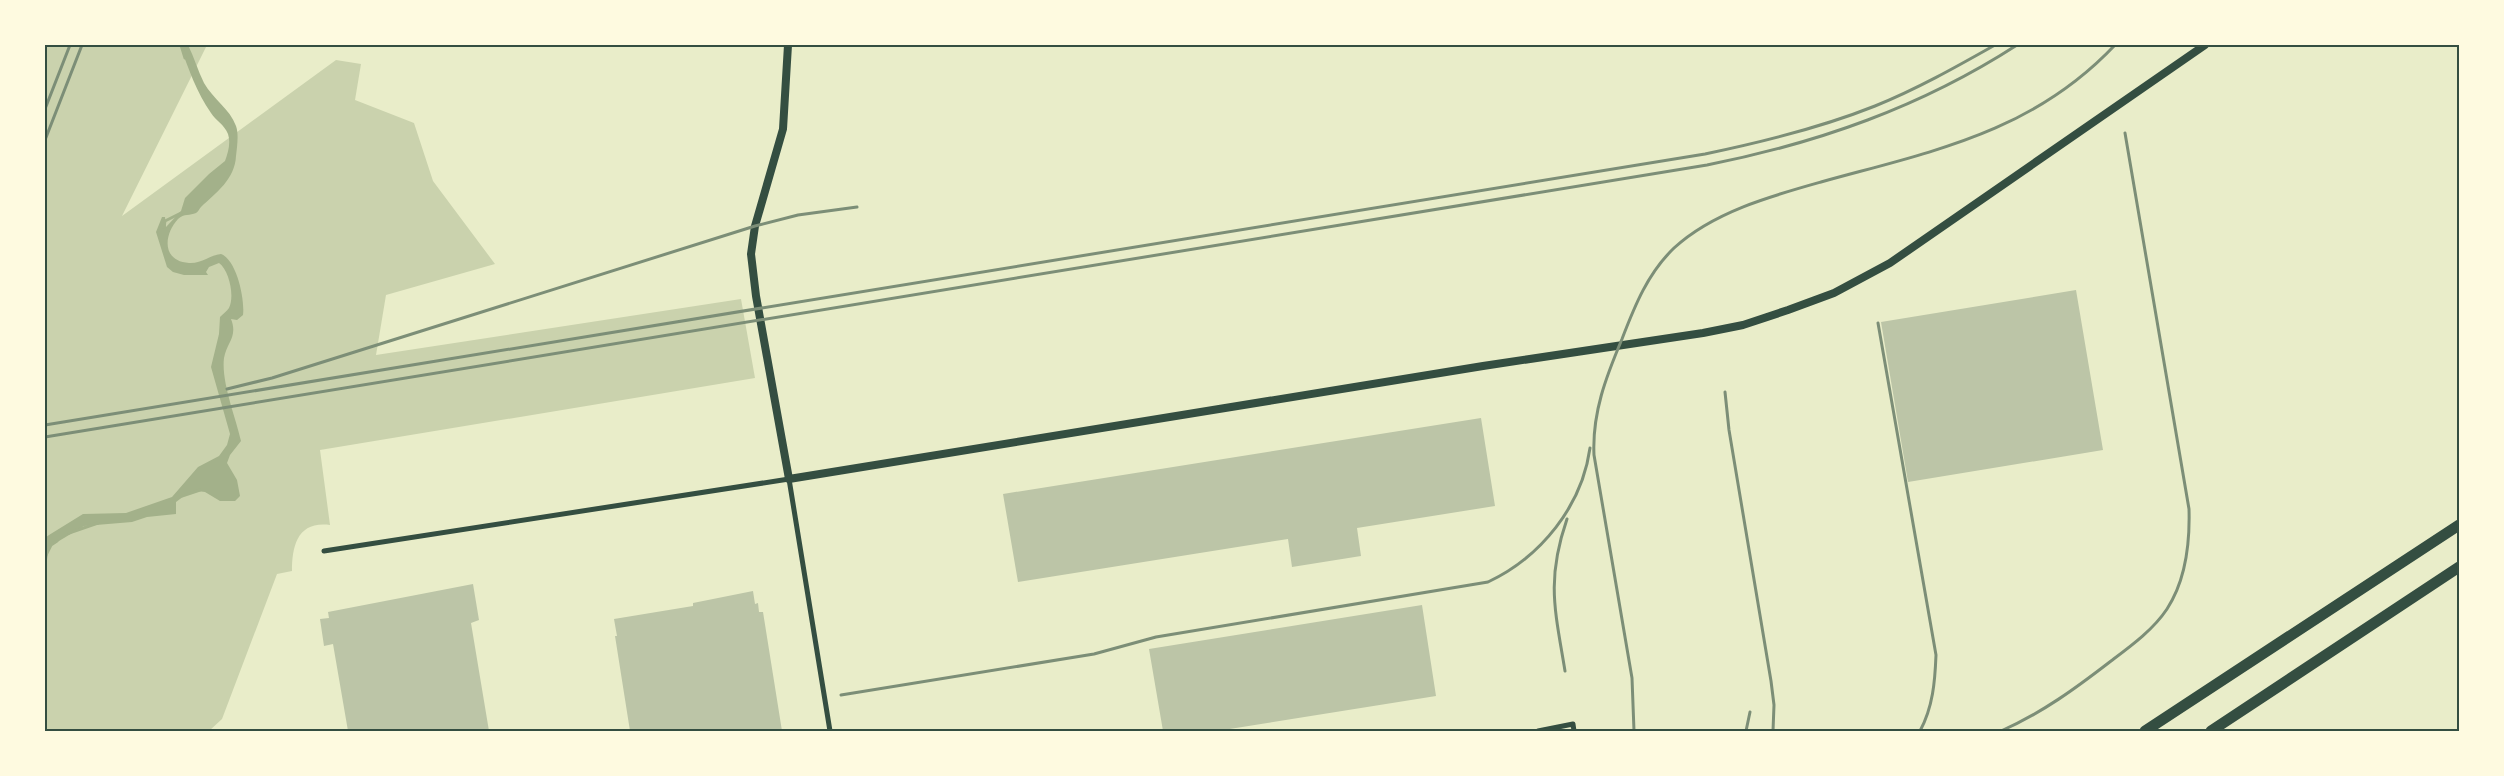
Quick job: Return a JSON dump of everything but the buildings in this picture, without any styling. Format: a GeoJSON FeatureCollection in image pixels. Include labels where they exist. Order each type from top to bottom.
{"type":"FeatureCollection","features":[{"type":"Feature","properties":{"kind":"highway"},"geometry":{"type":"LineString","coordinates":[[2145,731],[2459,525]]}},
{"type":"Feature","properties":{"kind":"highway"},"geometry":{"type":"LineString","coordinates":[[2211,731],[2459,567]]}},
{"type":"Feature","properties":{"kind":"street"},"geometry":{"type":"LineString","coordinates":[[788,45],[783,129],[755,226],[751,254],[756,296],[789,478],[830,731]]}},
{"type":"Feature","properties":{"kind":"street"},"geometry":{"type":"LineString","coordinates":[[324,552],[1483,366],[1703,333],[1743,325],[1834,292],[1890,263],[2204,45]]}},
{"type":"Feature","properties":{"kind":"street"},"geometry":{"type":"LineString","coordinates":[[1538,731],[1573,724],[1574,731]]}},
{"type":"Feature","properties":{"kind":"shaded area"},"geometry":{"type":"Polygon","coordinates":[[[180,45],[188,45],[204,83],[230,114],[237,133],[235,164],[228,179],[197,212],[178,219],[170,232],[168,246],[174,257],[189,263],[221,254],[231,264],[239,281],[243,300],[243,315],[237,320],[231,319],[233,335],[225,352],[224,368],[227,389],[241,441],[230,455],[227,463],[237,480],[240,496],[235,501],[220,501],[205,492],[197,491],[188,493],[176,502],[176,514],[147,517],[132,522],[84,526],[49,547],[45,572],[45,538],[49,535],[83,514],[126,513],[172,497],[198,467],[219,456],[227,445],[230,434],[211,367],[219,334],[220,317],[231,303],[231,290],[226,271],[219,263],[209,267],[206,272],[208,275],[184,275],[173,272],[167,267],[156,232],[162,217],[165,217],[166,227],[181,211],[185,198],[225,161],[229,148],[228,134],[213,116],[201,97],[180,45]]]}},
{"type":"Feature","properties":{"kind":"shaded area"},"geometry":{"type":"Polygon","coordinates":[[[207,45],[122,216],[336,60],[361,64],[355,100],[414,123],[433,181],[495,264],[386,295],[376,355],[741,299],[755,378],[320,450],[330,525],[319,525],[304,531],[299,537],[293,552],[292,571],[277,574],[222,719],[209,731],[45,731],[45,46],[207,45]]]}},
{"type":"Feature","properties":{"kind":"waterway"},"geometry":{"type":"LineString","coordinates":[[181,45],[185,58]]}},
{"type":"Feature","properties":{"kind":"waterway"},"geometry":{"type":"LineString","coordinates":[[164,227],[165,221],[181,213]]}},
{"type":"Feature","properties":{"kind":"waterway"},"geometry":{"type":"LineString","coordinates":[[182,496],[200,490]]}},
{"type":"Feature","properties":{"kind":"waterway"},"geometry":{"type":"LineString","coordinates":[[69,533],[98,523]]}},
{"type":"Feature","properties":{"kind":"waterway"},"geometry":{"type":"LineString","coordinates":[[45,557],[51,545],[57,541]]}},
{"type":"Feature","properties":{"kind":"railway"},"geometry":{"type":"LineString","coordinates":[[45,109],[70,45]]}},
{"type":"Feature","properties":{"kind":"railway"},"geometry":{"type":"LineString","coordinates":[[45,140],[82,45]]}},
{"type":"Feature","properties":{"kind":"railway"},"geometry":{"type":"LineString","coordinates":[[45,425],[1705,154],[1791,134],[1854,114],[1921,85],[1995,45]]}},
{"type":"Feature","properties":{"kind":"railway"},"geometry":{"type":"LineString","coordinates":[[45,437],[1707,165],[1789,146],[1868,120],[1944,87],[2017,45]]}},
{"type":"Feature","properties":{"kind":"railway"},"geometry":{"type":"LineString","coordinates":[[1634,731],[1632,678],[1594,455],[1594,440],[1595,424],[1601,396],[1611,367],[1637,302],[1657,268],[1674,248],[1689,235],[1706,224],[1743,207],[1802,187],[1941,148],[1979,135],[2015,119],[2050,99],[2083,75],[2115,45]]}},
{"type":"Feature","properties":{"kind":"railway"},"geometry":{"type":"LineString","coordinates":[[2001,731],[2031,716],[2085,681],[2148,631],[2161,617],[2173,598],[2179,586],[2186,561],[2189,509],[2125,133]]}},
{"type":"Feature","properties":{"kind":"railway"},"geometry":{"type":"LineString","coordinates":[[227,389],[272,378],[755,226],[798,215],[857,207]]}},
{"type":"Feature","properties":{"kind":"railway"},"geometry":{"type":"LineString","coordinates":[[1878,323],[1936,655],[1931,703],[1920,731]]}},
{"type":"Feature","properties":{"kind":"railway"},"geometry":{"type":"LineString","coordinates":[[1725,392],[1729,430],[1771,681],[1774,705],[1773,731]]}},
{"type":"Feature","properties":{"kind":"railway"},"geometry":{"type":"LineString","coordinates":[[841,695],[1094,654],[1156,637],[1488,582],[1525,559],[1556,527],[1578,490],[1590,448]]}},
{"type":"Feature","properties":{"kind":"railway"},"geometry":{"type":"LineString","coordinates":[[1565,671],[1554,595],[1556,560],[1567,519]]}},
{"type":"Feature","properties":{"kind":"railway"},"geometry":{"type":"LineString","coordinates":[[1746,731],[1750,712]]}}]}
